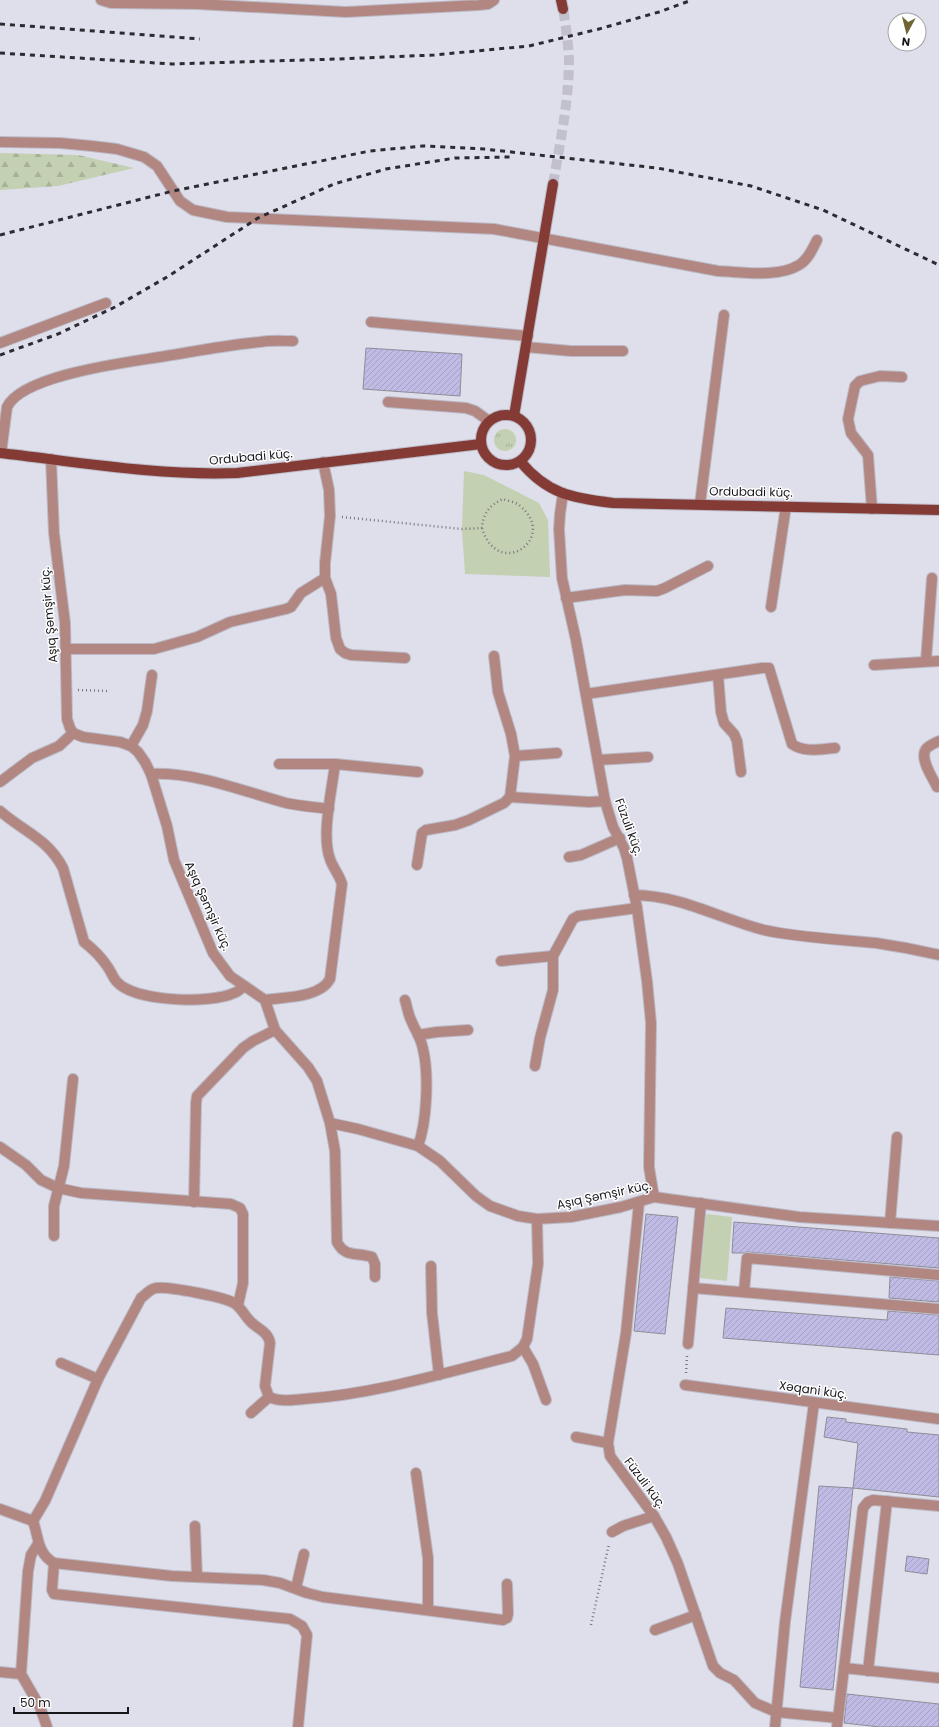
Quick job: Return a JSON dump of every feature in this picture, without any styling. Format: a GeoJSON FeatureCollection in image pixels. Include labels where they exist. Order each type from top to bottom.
{"type":"FeatureCollection","features":[{"type":"Feature","properties":{"kind":"main road"},"geometry":{"type":"LineString","coordinates":[[514,416],[552,184]]}},
{"type":"Feature","properties":{"kind":"main road"},"geometry":{"type":"LineString","coordinates":[[501,415],[514,416],[525,424],[531,437],[530,446],[520,461],[504,465],[496,463],[489,459],[481,444],[481,436],[484,427],[489,421],[501,415]]}},
{"type":"Feature","properties":{"kind":"main road","name":"Ordubadi küç."},"geometry":{"type":"LineString","coordinates":[[0,453],[174,473],[204,474],[237,473],[481,444]]}},
{"type":"Feature","properties":{"kind":"main road","name":"Ordubadi küç."},"geometry":{"type":"LineString","coordinates":[[520,461],[532,476],[550,487],[563,493],[587,500],[613,503],[939,510]]}},
{"type":"Feature","properties":{"kind":"street"},"geometry":{"type":"LineString","coordinates":[[101,0],[111,3],[304,5],[346,12],[372,12],[479,5],[488,4],[494,0]]}},
{"type":"Feature","properties":{"kind":"street"},"geometry":{"type":"LineString","coordinates":[[0,142],[60,142],[117,149],[144,157],[158,166],[180,201],[193,210],[205,214],[227,217],[477,228],[511,232],[718,271],[777,272],[799,265],[808,257],[817,240]]}},
{"type":"Feature","properties":{"kind":"street"},"geometry":{"type":"LineString","coordinates":[[0,343],[106,303]]}},
{"type":"Feature","properties":{"kind":"street"},"geometry":{"type":"LineString","coordinates":[[700,504],[724,315]]}},
{"type":"Feature","properties":{"kind":"street"},"geometry":{"type":"LineString","coordinates":[[371,322],[528,336]]}},
{"type":"Feature","properties":{"kind":"street"},"geometry":{"type":"LineString","coordinates":[[0,453],[7,407],[10,402],[23,391],[49,380],[76,372],[228,346],[262,341],[293,341]]}},
{"type":"Feature","properties":{"kind":"street"},"geometry":{"type":"LineString","coordinates":[[526,347],[571,351],[623,351]]}},
{"type":"Feature","properties":{"kind":"street"},"geometry":{"type":"LineString","coordinates":[[872,509],[868,455],[850,432],[848,419],[855,386],[860,380],[880,376],[902,377]]}},
{"type":"Feature","properties":{"kind":"street"},"geometry":{"type":"LineString","coordinates":[[388,402],[466,408],[489,421]]}},
{"type":"Feature","properties":{"kind":"street","name":"Aşıq Şəmşir küç."},"geometry":{"type":"LineString","coordinates":[[51,459],[54,534],[63,598],[66,649],[67,719],[73,732]]}},
{"type":"Feature","properties":{"kind":"street"},"geometry":{"type":"LineString","coordinates":[[323,462],[329,490],[330,516],[325,563],[325,578],[331,594],[336,638],[340,649],[345,654],[351,655],[405,658]]}},
{"type":"Feature","properties":{"kind":"street","name":"Füzuli küç."},"geometry":{"type":"LineString","coordinates":[[563,493],[559,529],[562,578],[586,694],[605,801],[613,827],[620,838],[627,858],[637,908],[650,999],[649,1167],[654,1197]]}},
{"type":"Feature","properties":{"kind":"street"},"geometry":{"type":"LineString","coordinates":[[771,607],[786,506]]}},
{"type":"Feature","properties":{"kind":"street"},"geometry":{"type":"LineString","coordinates":[[566,598],[625,590],[657,591],[708,566]]}},
{"type":"Feature","properties":{"kind":"street"},"geometry":{"type":"LineString","coordinates":[[66,649],[154,649],[197,637],[230,622],[286,610],[291,607],[301,594],[325,578]]}},
{"type":"Feature","properties":{"kind":"street"},"geometry":{"type":"LineString","coordinates":[[926,662],[932,578]]}},
{"type":"Feature","properties":{"kind":"street"},"geometry":{"type":"LineString","coordinates":[[417,865],[422,833],[426,830],[455,825],[469,820],[504,803],[510,797],[515,756],[511,734],[498,692],[494,656]]}},
{"type":"Feature","properties":{"kind":"street"},"geometry":{"type":"LineString","coordinates":[[874,665],[939,661]]}},
{"type":"Feature","properties":{"kind":"street"},"geometry":{"type":"LineString","coordinates":[[586,694],[718,674],[769,668],[792,744],[798,748],[809,750],[835,748]]}},
{"type":"Feature","properties":{"kind":"street"},"geometry":{"type":"LineString","coordinates":[[718,674],[721,712],[724,723],[734,734],[737,741],[741,772]]}},
{"type":"Feature","properties":{"kind":"street"},"geometry":{"type":"LineString","coordinates":[[0,782],[32,758],[58,746],[73,732],[83,737],[120,742],[131,746],[143,725],[147,711],[152,675]]}},
{"type":"Feature","properties":{"kind":"street"},"geometry":{"type":"LineString","coordinates":[[937,787],[925,762],[924,754],[926,748],[939,741]]}},
{"type":"Feature","properties":{"kind":"street","name":"Aşıq Şəmşir küç."},"geometry":{"type":"LineString","coordinates":[[131,746],[138,752],[151,774],[167,826],[174,860],[213,953],[230,976],[260,995],[265,1000]]}},
{"type":"Feature","properties":{"kind":"street"},"geometry":{"type":"LineString","coordinates":[[515,756],[557,753]]}},
{"type":"Feature","properties":{"kind":"street"},"geometry":{"type":"LineString","coordinates":[[598,760],[648,757]]}},
{"type":"Feature","properties":{"kind":"street"},"geometry":{"type":"LineString","coordinates":[[280,764],[335,764],[418,772]]}},
{"type":"Feature","properties":{"kind":"street"},"geometry":{"type":"LineString","coordinates":[[335,764],[326,836],[330,859],[340,877],[342,884],[330,979],[327,986],[318,992],[265,1000],[275,1030],[308,1067],[317,1081],[330,1123],[335,1151],[337,1242],[341,1250],[347,1253],[364,1254],[372,1257],[375,1264],[375,1277]]}},
{"type":"Feature","properties":{"kind":"street"},"geometry":{"type":"LineString","coordinates":[[151,774],[163,773],[186,776],[289,803],[329,810]]}},
{"type":"Feature","properties":{"kind":"street"},"geometry":{"type":"LineString","coordinates":[[510,797],[589,802],[605,801]]}},
{"type":"Feature","properties":{"kind":"street"},"geometry":{"type":"LineString","coordinates":[[0,811],[46,844],[57,857],[63,868],[84,942],[93,949],[107,965],[117,982],[125,988],[142,994],[178,1000],[227,996],[235,993],[244,986]]}},
{"type":"Feature","properties":{"kind":"street"},"geometry":{"type":"LineString","coordinates":[[570,857],[581,855],[620,838]]}},
{"type":"Feature","properties":{"kind":"street"},"geometry":{"type":"LineString","coordinates":[[634,895],[648,895],[666,898],[765,930],[802,936],[877,943],[939,955]]}},
{"type":"Feature","properties":{"kind":"street"},"geometry":{"type":"LineString","coordinates":[[535,1066],[540,1038],[553,990],[553,956],[570,923],[578,916],[637,908]]}},
{"type":"Feature","properties":{"kind":"street"},"geometry":{"type":"LineString","coordinates":[[501,961],[553,956]]}},
{"type":"Feature","properties":{"kind":"street"},"geometry":{"type":"LineString","coordinates":[[405,1000],[410,1020],[423,1047],[427,1073],[424,1125],[418,1146]]}},
{"type":"Feature","properties":{"kind":"street"},"geometry":{"type":"LineString","coordinates":[[194,1202],[197,1096],[243,1048],[253,1040],[275,1030]]}},
{"type":"Feature","properties":{"kind":"street"},"geometry":{"type":"LineString","coordinates":[[418,1035],[468,1030]]}},
{"type":"Feature","properties":{"kind":"street"},"geometry":{"type":"LineString","coordinates":[[54,1236],[54,1206],[64,1166],[73,1079]]}},
{"type":"Feature","properties":{"kind":"street","name":"Aşıq Şəmşir küç."},"geometry":{"type":"LineString","coordinates":[[330,1123],[418,1146],[440,1161],[476,1196],[490,1206],[504,1212],[536,1219],[571,1217],[639,1203],[654,1197],[701,1202],[799,1217],[939,1226]]}},
{"type":"Feature","properties":{"kind":"street"},"geometry":{"type":"LineString","coordinates":[[890,1224],[897,1137]]}},
{"type":"Feature","properties":{"kind":"street"},"geometry":{"type":"LineString","coordinates":[[0,1147],[26,1165],[41,1180],[58,1188],[81,1193],[231,1204],[240,1208],[244,1214],[243,1283],[238,1305]]}},
{"type":"Feature","properties":{"kind":"street"},"geometry":{"type":"LineString","coordinates":[[688,1344],[701,1202]]}},
{"type":"Feature","properties":{"kind":"street","name":"Füzuli küç."},"geometry":{"type":"LineString","coordinates":[[639,1203],[626,1333],[608,1443],[610,1456],[654,1516],[666,1536],[678,1564],[713,1666],[716,1670],[734,1680],[755,1703],[776,1712],[837,1722]]}},
{"type":"Feature","properties":{"kind":"street"},"geometry":{"type":"LineString","coordinates":[[269,1397],[279,1400],[315,1398],[368,1390],[439,1375],[512,1356],[523,1347],[527,1339],[538,1264],[536,1219]]}},
{"type":"Feature","properties":{"kind":"street"},"geometry":{"type":"LineString","coordinates":[[744,1292],[747,1258],[939,1275]]}},
{"type":"Feature","properties":{"kind":"street"},"geometry":{"type":"LineString","coordinates":[[431,1266],[432,1313],[439,1375]]}},
{"type":"Feature","properties":{"kind":"street"},"geometry":{"type":"LineString","coordinates":[[269,1397],[265,1386],[270,1343],[269,1338],[265,1332],[249,1321],[238,1305],[225,1299],[171,1289],[157,1288],[150,1290],[142,1298],[98,1379],[45,1501],[33,1521],[38,1544],[46,1558],[54,1563],[172,1576],[263,1580],[280,1583],[323,1597],[503,1620],[507,1618],[508,1614],[507,1584]]}},
{"type":"Feature","properties":{"kind":"street"},"geometry":{"type":"LineString","coordinates":[[693,1288],[939,1309]]}},
{"type":"Feature","properties":{"kind":"street"},"geometry":{"type":"LineString","coordinates":[[523,1347],[533,1364],[546,1400]]}},
{"type":"Feature","properties":{"kind":"street"},"geometry":{"type":"LineString","coordinates":[[61,1363],[98,1379]]}},
{"type":"Feature","properties":{"kind":"street","name":"Xəqani küç."},"geometry":{"type":"LineString","coordinates":[[685,1385],[814,1404],[939,1419]]}},
{"type":"Feature","properties":{"kind":"street"},"geometry":{"type":"LineString","coordinates":[[251,1412],[269,1397]]}},
{"type":"Feature","properties":{"kind":"street"},"geometry":{"type":"LineString","coordinates":[[775,1727],[786,1614],[814,1404]]}},
{"type":"Feature","properties":{"kind":"street"},"geometry":{"type":"LineString","coordinates":[[576,1437],[608,1443]]}},
{"type":"Feature","properties":{"kind":"street"},"geometry":{"type":"LineString","coordinates":[[416,1473],[428,1558],[428,1610]]}},
{"type":"Feature","properties":{"kind":"street"},"geometry":{"type":"LineString","coordinates":[[837,1722],[863,1508],[868,1502],[874,1500],[939,1506]]}},
{"type":"Feature","properties":{"kind":"street"},"geometry":{"type":"LineString","coordinates":[[868,1671],[887,1501]]}},
{"type":"Feature","properties":{"kind":"street"},"geometry":{"type":"LineString","coordinates":[[0,1509],[33,1521]]}},
{"type":"Feature","properties":{"kind":"street"},"geometry":{"type":"LineString","coordinates":[[612,1532],[623,1526],[654,1516]]}},
{"type":"Feature","properties":{"kind":"street"},"geometry":{"type":"LineString","coordinates":[[194,1526],[197,1577]]}},
{"type":"Feature","properties":{"kind":"street"},"geometry":{"type":"LineString","coordinates":[[38,1544],[31,1555],[28,1571],[21,1674],[40,1707],[47,1727]]}},
{"type":"Feature","properties":{"kind":"street"},"geometry":{"type":"LineString","coordinates":[[296,1588],[304,1554]]}},
{"type":"Feature","properties":{"kind":"street"},"geometry":{"type":"LineString","coordinates":[[54,1563],[52,1590],[54,1594],[290,1619],[302,1626],[307,1636],[298,1727]]}},
{"type":"Feature","properties":{"kind":"street"},"geometry":{"type":"LineString","coordinates":[[655,1630],[696,1615]]}},
{"type":"Feature","properties":{"kind":"street"},"geometry":{"type":"LineString","coordinates":[[844,1668],[939,1678]]}},
{"type":"Feature","properties":{"kind":"street"},"geometry":{"type":"LineString","coordinates":[[0,1672],[21,1674]]}},
{"type":"Feature","properties":{"kind":"path"},"geometry":{"type":"LineString","coordinates":[[503,499],[519,505],[528,514],[532,523],[533,532],[531,541],[525,547],[516,552],[504,553],[492,548],[486,539],[482,528],[484,514],[492,504],[503,499]]}},
{"type":"Feature","properties":{"kind":"path"},"geometry":{"type":"LineString","coordinates":[[330,516],[462,529],[482,528]]}},
{"type":"Feature","properties":{"kind":"path"},"geometry":{"type":"LineString","coordinates":[[67,690],[110,691]]}},
{"type":"Feature","properties":{"kind":"path"},"geometry":{"type":"LineString","coordinates":[[685,1385],[688,1344]]}},
{"type":"Feature","properties":{"kind":"path"},"geometry":{"type":"LineString","coordinates":[[591,1625],[612,1532]]}},
{"type":"Feature","properties":{"kind":"green space"},"geometry":{"type":"Polygon","coordinates":[[[0,153],[78,155],[134,168],[58,186],[0,190],[0,153]]]}},
{"type":"Feature","properties":{"kind":"green space"},"geometry":{"type":"Polygon","coordinates":[[[501,429],[509,429],[516,436],[516,444],[509,451],[501,451],[494,444],[494,436],[501,429]]]}},
{"type":"Feature","properties":{"kind":"green space"},"geometry":{"type":"Polygon","coordinates":[[[464,471],[484,475],[539,503],[548,520],[550,577],[465,574],[462,529],[464,471]]]}},
{"type":"Feature","properties":{"kind":"green space"},"geometry":{"type":"Polygon","coordinates":[[[706,1214],[732,1217],[727,1281],[700,1278],[706,1214]]]}},
{"type":"Feature","properties":{"kind":"building"},"geometry":{"type":"Polygon","coordinates":[[[366,348],[462,354],[460,396],[363,389],[366,348]]]}},
{"type":"Feature","properties":{"kind":"building"},"geometry":{"type":"Polygon","coordinates":[[[646,1214],[678,1217],[665,1334],[634,1331],[646,1214]]]}},
{"type":"Feature","properties":{"kind":"building"},"geometry":{"type":"Polygon","coordinates":[[[734,1222],[939,1238],[939,1268],[748,1252],[732,1253],[734,1222]]]}},
{"type":"Feature","properties":{"kind":"building"},"geometry":{"type":"Polygon","coordinates":[[[890,1277],[939,1281],[939,1302],[889,1298],[890,1277]]]}},
{"type":"Feature","properties":{"kind":"building"},"geometry":{"type":"Polygon","coordinates":[[[726,1308],[887,1320],[888,1311],[939,1315],[939,1355],[723,1338],[726,1308]]]}},
{"type":"Feature","properties":{"kind":"building"},"geometry":{"type":"Polygon","coordinates":[[[827,1417],[846,1419],[846,1422],[907,1429],[907,1432],[939,1435],[939,1497],[853,1488],[858,1443],[824,1437],[827,1417]]]}},
{"type":"Feature","properties":{"kind":"building"},"geometry":{"type":"Polygon","coordinates":[[[819,1486],[853,1488],[833,1690],[800,1687],[819,1486]]]}},
{"type":"Feature","properties":{"kind":"building"},"geometry":{"type":"Polygon","coordinates":[[[907,1556],[929,1559],[927,1574],[905,1571],[907,1556]]]}},
{"type":"Feature","properties":{"kind":"building"},"geometry":{"type":"Polygon","coordinates":[[[847,1694],[939,1704],[939,1727],[880,1727],[844,1723],[847,1694]]]}},
{"type":"Feature","properties":{"kind":"tunnel"},"geometry":{"type":"LineString","coordinates":[[553,184],[564,122],[569,75],[568,46],[563,9]]}},
{"type":"Feature","properties":{"kind":"railway"},"geometry":{"type":"LineString","coordinates":[[0,53],[172,64],[434,55],[529,46],[599,29],[659,12],[692,0]]}},
{"type":"Feature","properties":{"kind":"railway"},"geometry":{"type":"LineString","coordinates":[[0,24],[200,39]]}},
{"type":"Feature","properties":{"kind":"railway"},"geometry":{"type":"LineString","coordinates":[[0,235],[173,191],[370,151],[423,146],[484,149],[657,168],[751,186],[823,210],[939,265]]}},
{"type":"Feature","properties":{"kind":"railway"},"geometry":{"type":"LineString","coordinates":[[0,355],[58,334],[115,307],[167,277],[258,218],[334,184],[386,169],[455,158],[511,157]]}}]}
